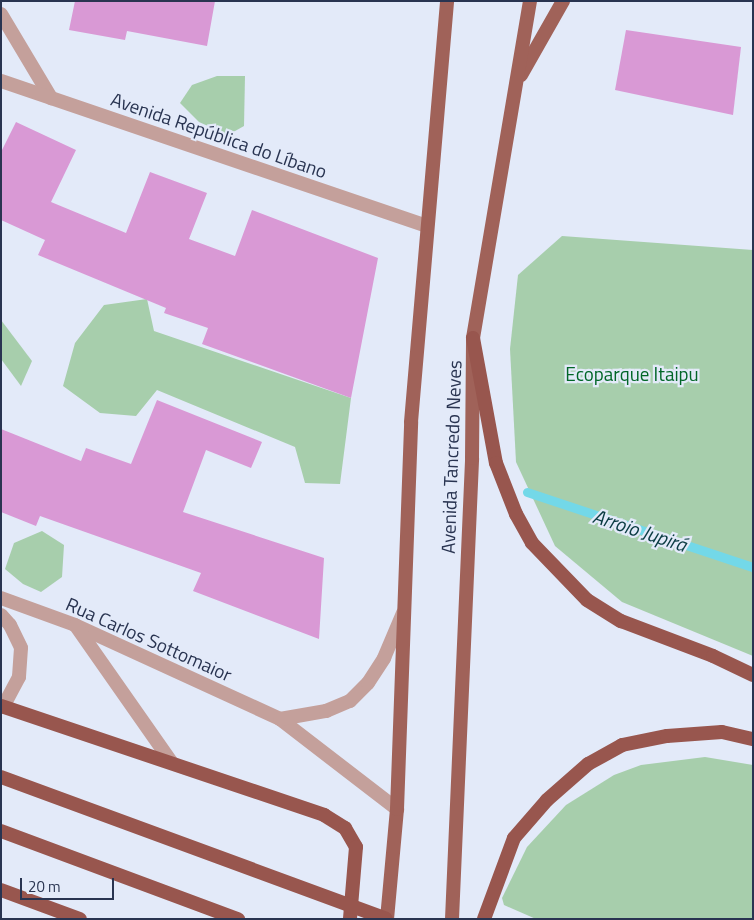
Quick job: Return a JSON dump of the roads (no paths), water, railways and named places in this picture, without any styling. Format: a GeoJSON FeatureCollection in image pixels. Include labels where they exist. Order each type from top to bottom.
{"type":"FeatureCollection","features":[{"type":"Feature","properties":{"kind":"highway"},"geometry":{"type":"LineString","coordinates":[[474,338],[496,463],[516,514],[532,543],[587,600],[621,622],[712,656],[753,675]]}},
{"type":"Feature","properties":{"kind":"highway"},"geometry":{"type":"LineString","coordinates":[[2,706],[324,815],[346,828],[356,847],[350,919]]}},
{"type":"Feature","properties":{"kind":"highway"},"geometry":{"type":"LineString","coordinates":[[484,919],[514,838],[547,800],[588,764],[622,746],[667,736],[722,732],[753,739]]}},
{"type":"Feature","properties":{"kind":"highway"},"geometry":{"type":"LineString","coordinates":[[1,777],[387,919]]}},
{"type":"Feature","properties":{"kind":"highway"},"geometry":{"type":"LineString","coordinates":[[1,831],[238,919]]}},
{"type":"Feature","properties":{"kind":"highway"},"geometry":{"type":"LineString","coordinates":[[1,890],[80,919]]}},
{"type":"Feature","properties":{"kind":"main road","name":"Avenida Tancredo Neves"},"geometry":{"type":"LineString","coordinates":[[387,919],[397,810],[406,608],[411,422],[425,225],[447,1]]}},
{"type":"Feature","properties":{"kind":"main road","name":"Avenida Tancredo Neves"},"geometry":{"type":"LineString","coordinates":[[452,919],[472,458],[474,338],[530,1]]}},
{"type":"Feature","properties":{"kind":"main road"},"geometry":{"type":"LineString","coordinates":[[517,82],[563,1]]}},
{"type":"Feature","properties":{"kind":"street"},"geometry":{"type":"LineString","coordinates":[[1,14],[51,98]]}},
{"type":"Feature","properties":{"kind":"street","name":"Avenida República do Líbano"},"geometry":{"type":"LineString","coordinates":[[1,81],[425,225]]}},
{"type":"Feature","properties":{"kind":"street","name":"Rua Carlos Sottomaior"},"geometry":{"type":"LineString","coordinates":[[1,598],[76,625],[280,719],[397,810]]}},
{"type":"Feature","properties":{"kind":"street"},"geometry":{"type":"LineString","coordinates":[[280,719],[326,711],[350,700],[368,683],[384,658],[406,608]]}},
{"type":"Feature","properties":{"kind":"street"},"geometry":{"type":"LineString","coordinates":[[1,615],[10,625],[21,648],[19,677],[2,706]]}},
{"type":"Feature","properties":{"kind":"street"},"geometry":{"type":"LineString","coordinates":[[76,625],[172,763]]}},
{"type":"Feature","properties":{"kind":"waterway","name":"Arroio Jupirá"},"geometry":{"type":"LineString","coordinates":[[527,492],[753,567]]}},
{"type":"Feature","properties":{"kind":"park label","name":"Ecoparque Itaipu"},"geometry":{"type":"Point","coordinates":[632,374]}}]}
